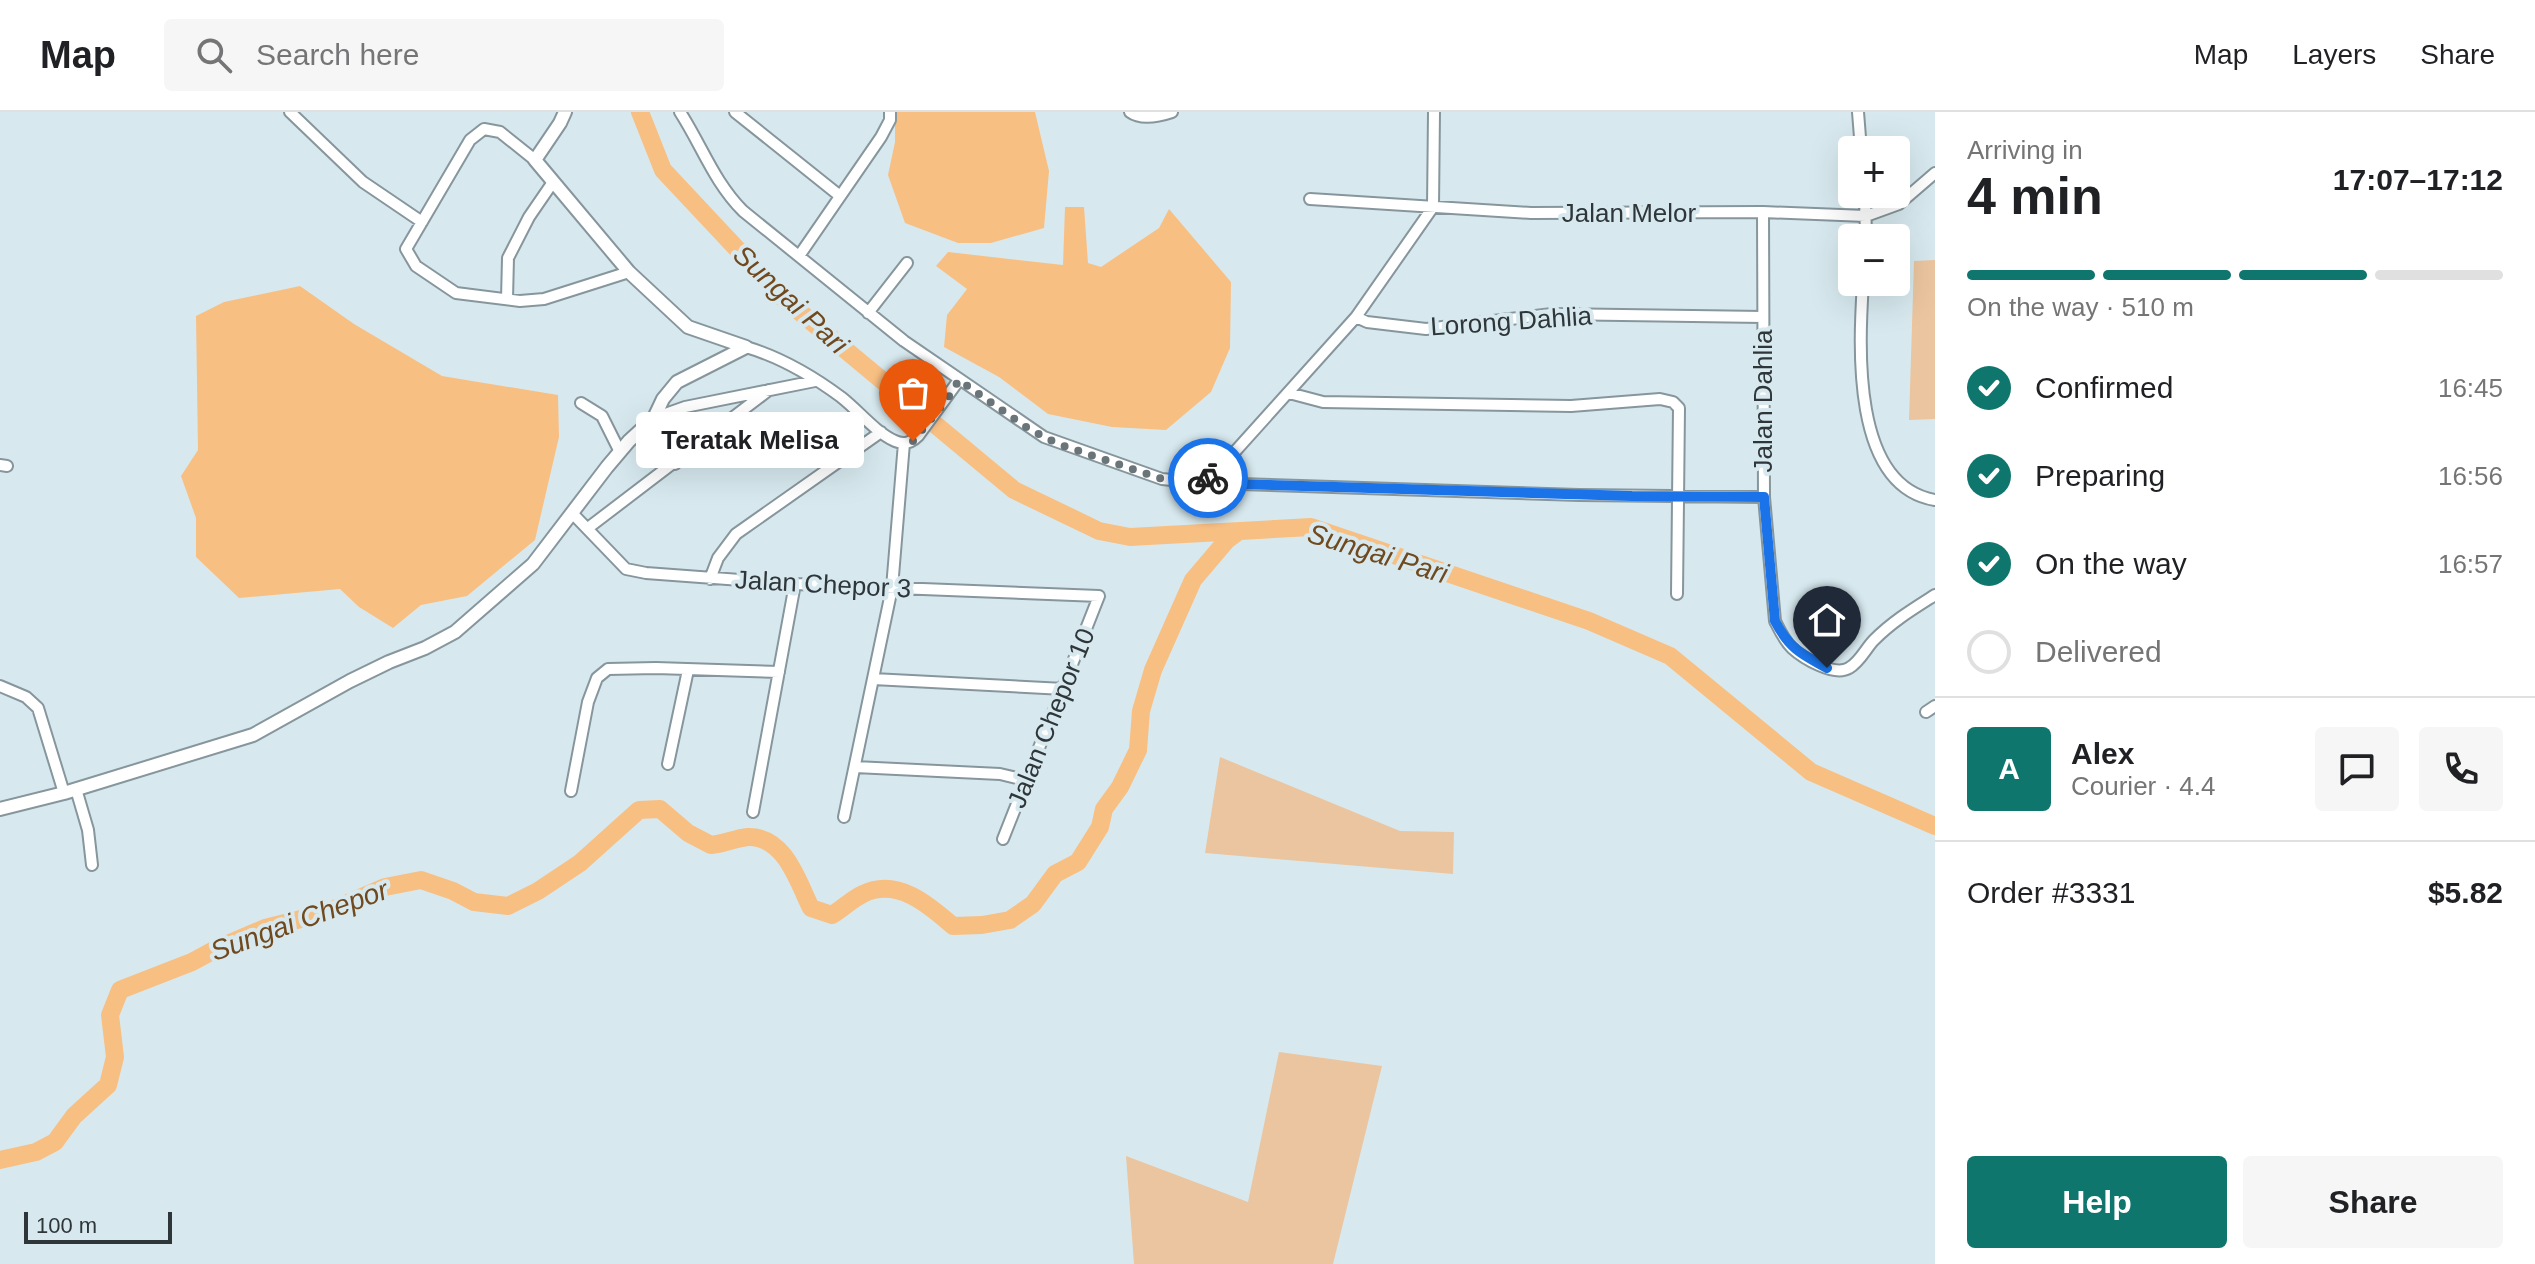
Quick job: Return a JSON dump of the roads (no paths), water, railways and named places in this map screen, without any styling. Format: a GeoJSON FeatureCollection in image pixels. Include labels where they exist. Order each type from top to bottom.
{"type":"FeatureCollection","features":[{"type":"Feature","properties":{"kind":"street"},"geometry":{"type":"LineString","coordinates":[[290,112],[363,182],[422,222]]}},
{"type":"Feature","properties":{"kind":"street"},"geometry":{"type":"LineString","coordinates":[[535,160],[565,112]]}},
{"type":"Feature","properties":{"kind":"street"},"geometry":{"type":"LineString","coordinates":[[680,112],[720,186],[743,211],[868,313],[959,380],[1029,429],[1058,444],[1174,481],[1192,482],[1213,476],[1356,317],[1433,207],[1434,112]]}},
{"type":"Feature","properties":{"kind":"street"},"geometry":{"type":"LineString","coordinates":[[735,112],[840,196]]}},
{"type":"Feature","properties":{"kind":"street"},"geometry":{"type":"LineString","coordinates":[[799,256],[881,137],[890,120],[890,112]]}},
{"type":"Feature","properties":{"kind":"street"},"geometry":{"type":"LineString","coordinates":[[1130,112],[1135,116],[1161,116],[1172,112]]}},
{"type":"Feature","properties":{"kind":"street"},"geometry":{"type":"LineString","coordinates":[[1858,112],[1860,136]]}},
{"type":"Feature","properties":{"kind":"street"},"geometry":{"type":"LineString","coordinates":[[629,272],[544,299],[507,299],[456,293],[416,266],[406,249],[470,140],[484,129],[500,132],[535,160],[629,272],[688,327],[776,358],[842,397],[881,432],[904,443],[913,441],[959,380]]}},
{"type":"Feature","properties":{"kind":"street","name":"Jalan Melor"},"geometry":{"type":"LineString","coordinates":[[1310,199],[1531,213],[1763,212],[1866,216],[1899,204],[1935,173]]}},
{"type":"Feature","properties":{"kind":"street"},"geometry":{"type":"LineString","coordinates":[[507,299],[508,258],[529,217],[553,182]]}},
{"type":"Feature","properties":{"kind":"street"},"geometry":{"type":"LineString","coordinates":[[1866,208],[1866,224]]}},
{"type":"Feature","properties":{"kind":"street","name":"Jalan Dahlia"},"geometry":{"type":"LineString","coordinates":[[1763,212],[1764,497],[1775,621],[1795,651],[1827,668],[1840,671],[1849,669],[1896,619],[1935,595]]}},
{"type":"Feature","properties":{"kind":"street"},"geometry":{"type":"LineString","coordinates":[[868,313],[907,263]]}},
{"type":"Feature","properties":{"kind":"street"},"geometry":{"type":"LineString","coordinates":[[1863,296],[1861,355],[1866,407],[1875,446],[1882,463],[1894,478],[1918,498],[1935,500]]}},
{"type":"Feature","properties":{"kind":"street","name":"Lorong Dahlia"},"geometry":{"type":"LineString","coordinates":[[1356,317],[1367,322],[1426,329],[1552,314],[1763,317]]}},
{"type":"Feature","properties":{"kind":"street"},"geometry":{"type":"LineString","coordinates":[[0,809],[253,735],[350,681],[455,632],[533,564],[620,452],[654,418],[663,399],[677,382],[746,347]]}},
{"type":"Feature","properties":{"kind":"street"},"geometry":{"type":"LineString","coordinates":[[654,418],[685,407],[815,381]]}},
{"type":"Feature","properties":{"kind":"street"},"geometry":{"type":"LineString","coordinates":[[588,528],[769,390]]}},
{"type":"Feature","properties":{"kind":"street"},"geometry":{"type":"LineString","coordinates":[[1289,393],[1323,402],[1571,406],[1660,399],[1673,402],[1679,408],[1677,594]]}},
{"type":"Feature","properties":{"kind":"street"},"geometry":{"type":"LineString","coordinates":[[581,403],[602,416],[620,452]]}},
{"type":"Feature","properties":{"kind":"street"},"geometry":{"type":"LineString","coordinates":[[654,418],[675,464]]}},
{"type":"Feature","properties":{"kind":"street"},"geometry":{"type":"LineString","coordinates":[[710,579],[718,558],[736,534],[881,432]]}},
{"type":"Feature","properties":{"kind":"street"},"geometry":{"type":"LineString","coordinates":[[844,817],[892,588],[904,443]]}},
{"type":"Feature","properties":{"kind":"street"},"geometry":{"type":"LineString","coordinates":[[1213,476],[1240,484],[1764,497]]}},
{"type":"Feature","properties":{"kind":"street","name":"Jalan Chepor 3"},"geometry":{"type":"LineString","coordinates":[[573,514],[626,569],[646,573],[795,584],[1099,596]]}},
{"type":"Feature","properties":{"kind":"street"},"geometry":{"type":"LineString","coordinates":[[753,812],[795,584]]}},
{"type":"Feature","properties":{"kind":"street","name":"Jalan Chepor 10"},"geometry":{"type":"LineString","coordinates":[[1003,839],[1099,596]]}},
{"type":"Feature","properties":{"kind":"street"},"geometry":{"type":"LineString","coordinates":[[571,791],[588,702],[597,678],[608,669],[779,672]]}},
{"type":"Feature","properties":{"kind":"street"},"geometry":{"type":"LineString","coordinates":[[668,764],[688,670]]}},
{"type":"Feature","properties":{"kind":"street"},"geometry":{"type":"LineString","coordinates":[[873,679],[1064,689]]}},
{"type":"Feature","properties":{"kind":"street"},"geometry":{"type":"LineString","coordinates":[[0,686],[26,697],[38,708],[88,830],[92,865]]}},
{"type":"Feature","properties":{"kind":"street"},"geometry":{"type":"LineString","coordinates":[[855,767],[1000,774],[1025,780]]}},
{"type":"Feature","properties":{"kind":"waterway","name":"Sungai Chepor"},"geometry":{"type":"LineString","coordinates":[[640,112],[663,170],[783,298],[1014,490],[1099,531],[1130,537],[1311,527],[1589,621],[1670,656],[1811,772],[1935,826]]}},
{"type":"Feature","properties":{"kind":"waterway","name":"Sungai Chepor"},"geometry":{"type":"LineString","coordinates":[[0,1160],[36,1152],[55,1142],[74,1116],[108,1085],[115,1057],[110,1015],[120,990],[192,962],[265,928],[325,913],[385,887],[421,880],[474,902],[508,906],[538,891],[580,863],[639,810],[660,809],[688,833],[711,845],[748,837],[772,844],[788,862],[811,908],[832,915],[863,894],[888,889],[923,902],[953,926],[1010,920],[1033,904],[1055,874],[1078,862],[1100,827],[1104,809],[1120,787],[1138,750],[1141,711],[1153,670],[1193,580],[1227,540],[1239,531]]}},
{"type":"Feature","properties":{"kind":"place","name":"Teratak Melisa"},"geometry":{"type":"Point","coordinates":[913,441]}},
{"type":"Feature","properties":{"kind":"water label","name":"Sungai Pari"},"geometry":{"type":"Point","coordinates":[791,299]}},
{"type":"Feature","properties":{"kind":"water label","name":"Sungai Pari"},"geometry":{"type":"Point","coordinates":[1378,553]}}]}
